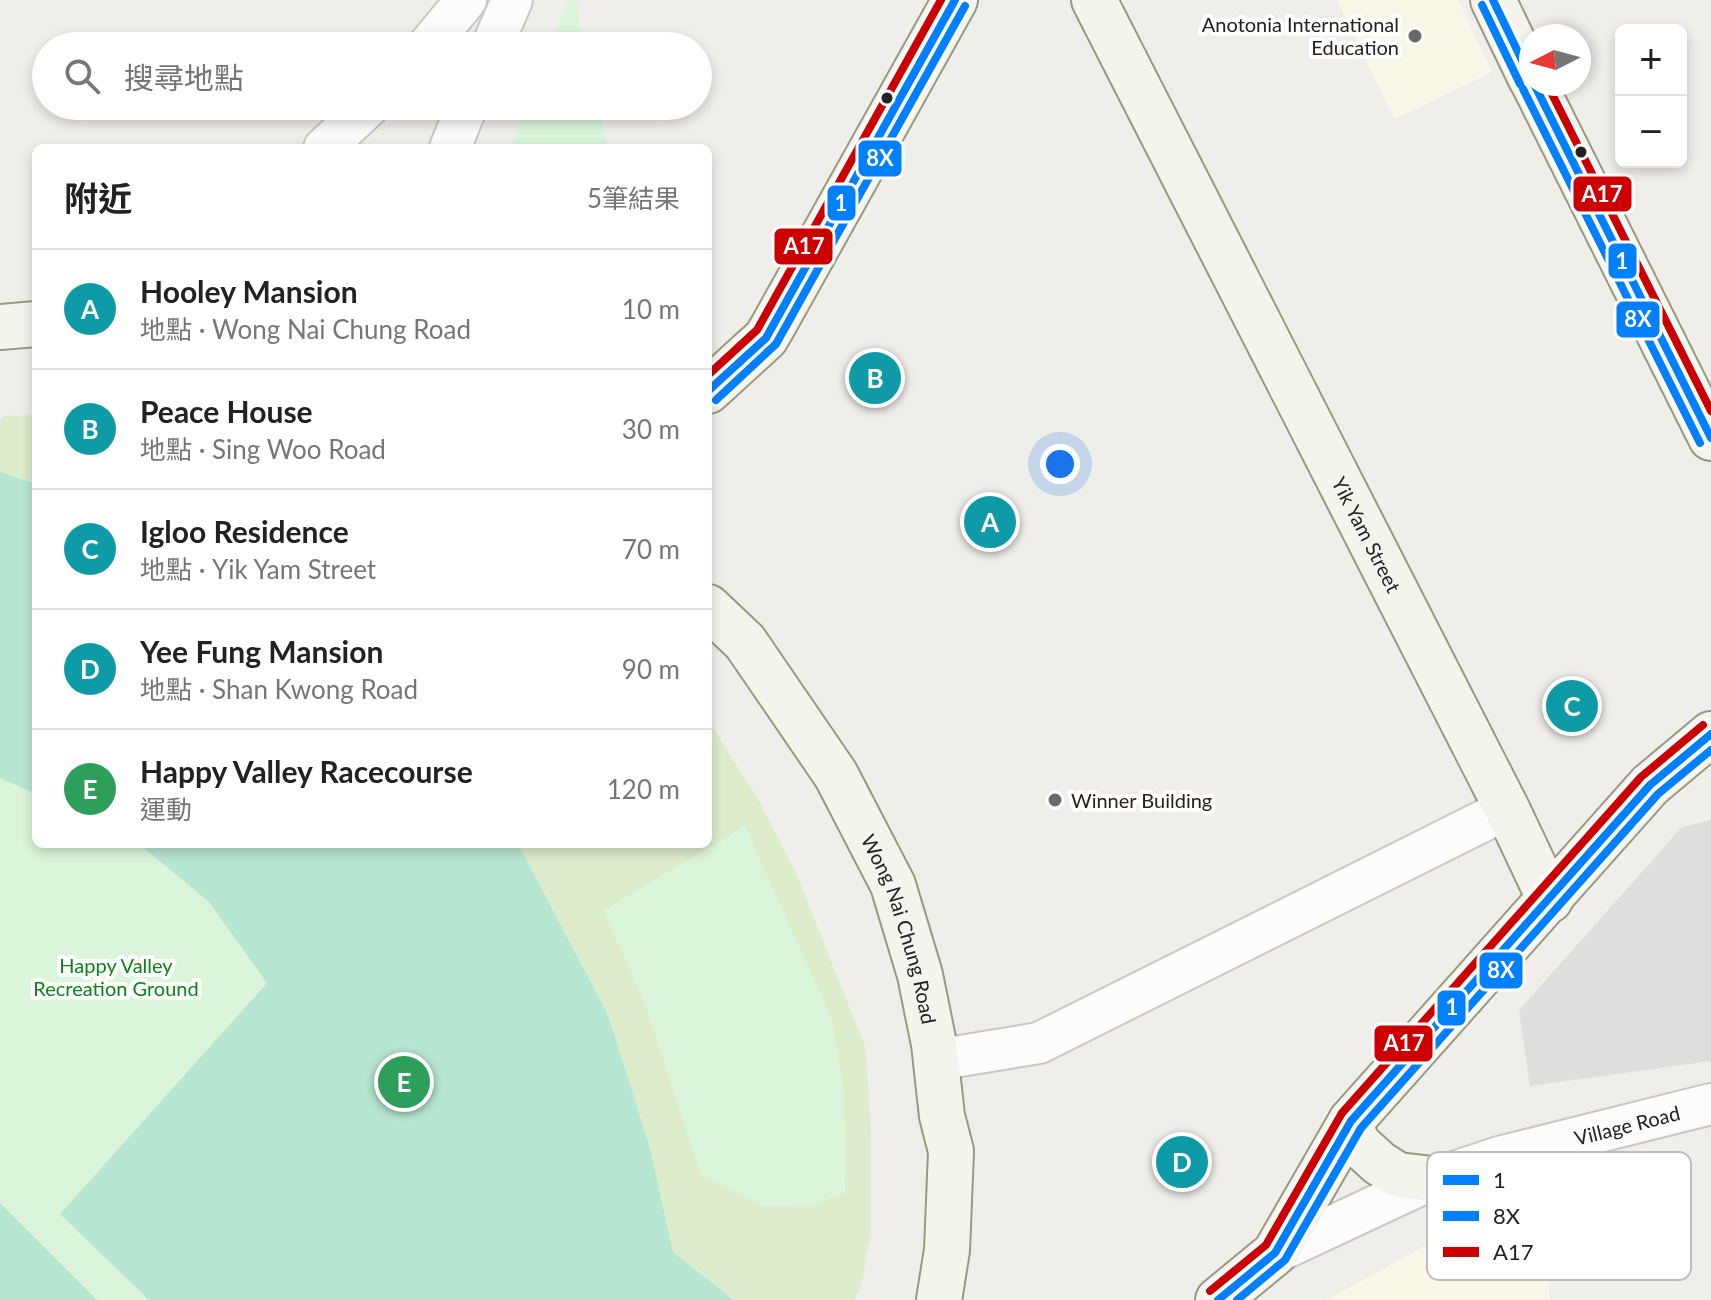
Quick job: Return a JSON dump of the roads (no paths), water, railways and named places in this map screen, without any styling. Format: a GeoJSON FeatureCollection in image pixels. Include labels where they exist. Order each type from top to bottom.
{"type":"FeatureCollection","features":[{"type":"Feature","properties":{"kind":"street"},"geometry":{"type":"LineString","coordinates":[[440,32],[466,0]]}},
{"type":"Feature","properties":{"kind":"street"},"geometry":{"type":"LineString","coordinates":[[498,32],[512,0]]}},
{"type":"Feature","properties":{"kind":"street"},"geometry":{"type":"LineString","coordinates":[[712,387],[766,338],[955,0]]}},
{"type":"Feature","properties":{"kind":"street","name":"Yik Yam Street"},"geometry":{"type":"LineString","coordinates":[[1094,0],[1507,809],[1550,900]]}},
{"type":"Feature","properties":{"kind":"street"},"geometry":{"type":"LineString","coordinates":[[1493,0],[1519,54]]}},
{"type":"Feature","properties":{"kind":"street"},"geometry":{"type":"LineString","coordinates":[[1540,96],[1711,438]]}},
{"type":"Feature","properties":{"kind":"street"},"geometry":{"type":"LineString","coordinates":[[328,144],[354,120]]}},
{"type":"Feature","properties":{"kind":"street"},"geometry":{"type":"LineString","coordinates":[[452,144],[461,120]]}},
{"type":"Feature","properties":{"kind":"street"},"geometry":{"type":"LineString","coordinates":[[0,327],[32,324]]}},
{"type":"Feature","properties":{"kind":"street","name":"Wong Nai Chung Road"},"geometry":{"type":"LineString","coordinates":[[712,611],[745,642],[836,775],[893,885],[920,975],[936,1060],[942,1116],[951,1151],[946,1295]]}},
{"type":"Feature","properties":{"kind":"street"},"geometry":{"type":"LineString","coordinates":[[1218,1300],[1275,1253],[1351,1121],[1650,785],[1711,734]]}},
{"type":"Feature","properties":{"kind":"street"},"geometry":{"type":"LineString","coordinates":[[936,1060],[1039,1043],[1507,809]]}},
{"type":"Feature","properties":{"kind":"street","name":"Village Road"},"geometry":{"type":"LineString","coordinates":[[1520,1152],[1711,1104]]}},
{"type":"Feature","properties":{"kind":"street"},"geometry":{"type":"LineString","coordinates":[[1351,1121],[1356,1142],[1379,1163],[1398,1175],[1427,1178]]}},
{"type":"Feature","properties":{"kind":"street","name":"Village Road"},"geometry":{"type":"LineString","coordinates":[[1275,1253],[1427,1182]]}},
{"type":"Feature","properties":{"kind":"place","name":"Anotonia International Education"},"geometry":{"type":"Point","coordinates":[1415,36]}},
{"type":"Feature","properties":{"kind":"place","name":"Peace House"},"geometry":{"type":"Point","coordinates":[875,378]}},
{"type":"Feature","properties":{"kind":"place","name":"Hooley Mansion"},"geometry":{"type":"Point","coordinates":[990,522]}},
{"type":"Feature","properties":{"kind":"place","name":"Igloo Residence"},"geometry":{"type":"Point","coordinates":[1572,706]}},
{"type":"Feature","properties":{"kind":"place","name":"Winner Building"},"geometry":{"type":"Point","coordinates":[1055,800]}},
{"type":"Feature","properties":{"kind":"place","name":"Happy Valley Racecourse"},"geometry":{"type":"Point","coordinates":[404,1082]}},
{"type":"Feature","properties":{"kind":"place","name":"Yee Fung Mansion"},"geometry":{"type":"Point","coordinates":[1182,1162]}},
{"type":"Feature","properties":{"kind":"park label","name":"Happy Valley Recreation Ground"},"geometry":{"type":"Point","coordinates":[116,976]}}]}
